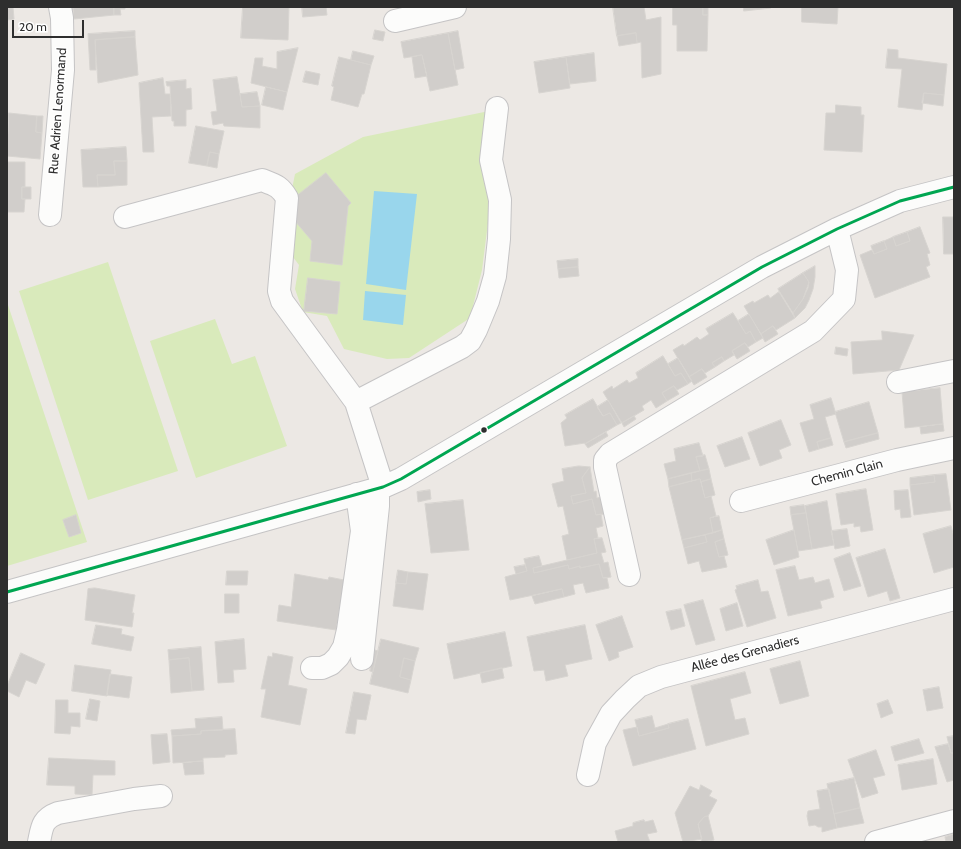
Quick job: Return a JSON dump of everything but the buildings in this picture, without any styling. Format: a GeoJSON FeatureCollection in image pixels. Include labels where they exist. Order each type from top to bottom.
{"type":"FeatureCollection","features":[{"type":"Feature","properties":{"kind":"street","name":"Rue Adrien Lenormand"},"geometry":{"type":"LineString","coordinates":[[50,215],[63,70],[62,18],[60,7]]}},
{"type":"Feature","properties":{"kind":"street"},"geometry":{"type":"LineString","coordinates":[[395,21],[455,7]]}},
{"type":"Feature","properties":{"kind":"street"},"geometry":{"type":"LineString","coordinates":[[356,402],[462,347],[470,341],[476,330],[488,301],[495,276],[498,247],[500,200],[491,160],[498,108]]}},
{"type":"Feature","properties":{"kind":"street"},"geometry":{"type":"LineString","coordinates":[[125,217],[262,180],[282,189],[287,198],[279,291],[282,301],[356,402],[373,490],[378,506],[362,659]]}},
{"type":"Feature","properties":{"kind":"street"},"geometry":{"type":"LineString","coordinates":[[7,592],[373,490],[401,479],[762,268],[837,229],[900,201],[954,187]]}},
{"type":"Feature","properties":{"kind":"street"},"geometry":{"type":"LineString","coordinates":[[628,575],[605,467],[605,460],[610,454],[813,331],[844,299],[847,270],[837,229]]}},
{"type":"Feature","properties":{"kind":"street"},"geometry":{"type":"LineString","coordinates":[[898,382],[954,371]]}},
{"type":"Feature","properties":{"kind":"street","name":"Chemin Clain"},"geometry":{"type":"LineString","coordinates":[[741,501],[897,460],[954,448]]}},
{"type":"Feature","properties":{"kind":"street"},"geometry":{"type":"LineString","coordinates":[[312,668],[322,668],[331,664],[338,657],[344,647],[348,630],[362,531],[373,490]]}},
{"type":"Feature","properties":{"kind":"street","name":"Allée des Grenadiers"},"geometry":{"type":"LineString","coordinates":[[588,775],[595,743],[611,714],[639,686],[661,677],[954,599]]}},
{"type":"Feature","properties":{"kind":"street"},"geometry":{"type":"LineString","coordinates":[[39,842],[43,824],[50,816],[58,813],[134,799],[161,796]]}},
{"type":"Feature","properties":{"kind":"street"},"geometry":{"type":"LineString","coordinates":[[876,842],[954,821]]}},
{"type":"Feature","properties":{"kind":"green space"},"geometry":{"type":"Polygon","coordinates":[[[489,111],[492,191],[482,270],[470,318],[409,358],[387,359],[344,349],[327,316],[303,312],[295,289],[299,265],[287,249],[292,189],[295,174],[363,137],[489,111]]]}},
{"type":"Feature","properties":{"kind":"green space"},"geometry":{"type":"Polygon","coordinates":[[[108,262],[178,471],[88,500],[19,291],[108,262]]]}},
{"type":"Feature","properties":{"kind":"green space"},"geometry":{"type":"Polygon","coordinates":[[[7,302],[87,542],[7,566],[7,302]]]}},
{"type":"Feature","properties":{"kind":"green space"},"geometry":{"type":"Polygon","coordinates":[[[215,319],[232,364],[255,356],[287,446],[196,478],[150,341],[215,319]]]}},
{"type":"Feature","properties":{"kind":"water"},"geometry":{"type":"Polygon","coordinates":[[[374,191],[417,194],[406,290],[366,284],[374,191]]]}},
{"type":"Feature","properties":{"kind":"water"},"geometry":{"type":"Polygon","coordinates":[[[365,291],[406,295],[403,325],[363,320],[365,291]]]}},
{"type":"Feature","properties":{"kind":"transit line"},"geometry":{"type":"LineString","coordinates":[[7,592],[383,487],[401,479],[762,267],[837,229],[900,201],[954,187]]}}]}
